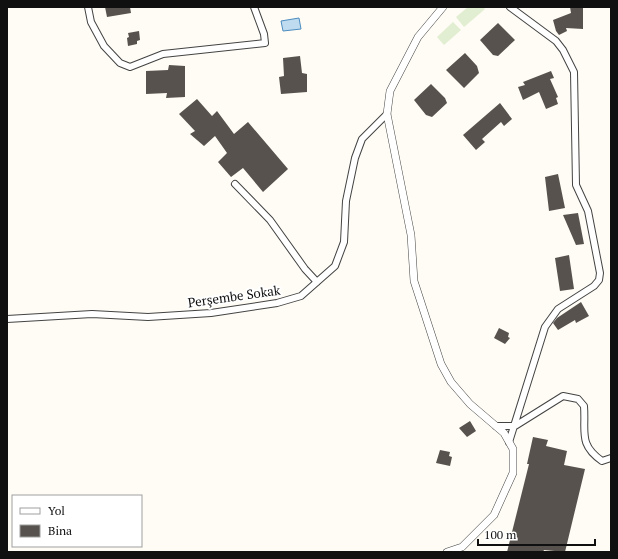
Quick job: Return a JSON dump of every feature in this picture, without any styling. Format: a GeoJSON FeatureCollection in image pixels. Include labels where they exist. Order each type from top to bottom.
{"type":"FeatureCollection","features":[{"type":"Feature","properties":{"kind":"street"},"geometry":{"type":"LineString","coordinates":[[88,7],[91,22],[104,46],[120,63],[130,67],[163,54],[265,43],[264,34],[254,7]]}},
{"type":"Feature","properties":{"kind":"street"},"geometry":{"type":"LineString","coordinates":[[444,7],[418,37],[390,91],[387,114],[411,234],[414,281],[441,364],[451,382],[470,404],[504,433],[513,449],[513,473],[494,514],[462,546],[448,552]]}},
{"type":"Feature","properties":{"kind":"street"},"geometry":{"type":"LineString","coordinates":[[509,442],[545,327],[558,309],[594,286],[599,280],[600,273],[588,211],[576,185],[574,72],[563,50],[556,41],[510,7]]}},
{"type":"Feature","properties":{"kind":"street","name":"Perşembe Sokak"},"geometry":{"type":"LineString","coordinates":[[7,319],[92,314],[148,317],[211,313],[277,303],[301,296],[335,266],[344,242],[346,201],[355,158],[362,139],[387,114]]}},
{"type":"Feature","properties":{"kind":"street"},"geometry":{"type":"LineString","coordinates":[[235,184],[270,220],[305,269],[317,282]]}},
{"type":"Feature","properties":{"kind":"street"},"geometry":{"type":"LineString","coordinates":[[496,426],[515,426],[563,396],[578,399],[584,406],[584,437],[590,453],[602,461],[611,458]]}},
{"type":"Feature","properties":{"kind":"green space"},"geometry":{"type":"Polygon","coordinates":[[[468,7],[483,7],[485,9],[464,27],[456,17],[468,7]]]}},
{"type":"Feature","properties":{"kind":"green space"},"geometry":{"type":"Polygon","coordinates":[[[453,22],[461,30],[444,45],[437,37],[453,22]]]}},
{"type":"Feature","properties":{"kind":"water"},"geometry":{"type":"Polygon","coordinates":[[[299,18],[301,29],[283,31],[281,21],[299,18]]]}},
{"type":"Feature","properties":{"kind":"building"},"geometry":{"type":"Polygon","coordinates":[[[105,7],[130,7],[131,13],[107,17],[105,7]]]}},
{"type":"Feature","properties":{"kind":"building"},"geometry":{"type":"Polygon","coordinates":[[[570,7],[583,7],[583,29],[566,28],[567,31],[559,35],[556,31],[553,20],[571,13],[570,7]]]}},
{"type":"Feature","properties":{"kind":"building"},"geometry":{"type":"Polygon","coordinates":[[[498,23],[515,40],[498,56],[493,55],[480,40],[498,23]]]}},
{"type":"Feature","properties":{"kind":"building"},"geometry":{"type":"Polygon","coordinates":[[[139,31],[140,40],[137,41],[137,44],[128,46],[128,33],[139,31]]]}},
{"type":"Feature","properties":{"kind":"building"},"geometry":{"type":"Polygon","coordinates":[[[465,53],[477,66],[479,73],[464,88],[446,70],[465,53]]]}},
{"type":"Feature","properties":{"kind":"building"},"geometry":{"type":"Polygon","coordinates":[[[300,56],[302,73],[307,74],[307,92],[281,94],[279,77],[284,76],[283,58],[300,56]]]}},
{"type":"Feature","properties":{"kind":"building"},"geometry":{"type":"Polygon","coordinates":[[[169,65],[185,66],[185,97],[166,98],[167,93],[146,94],[146,71],[168,70],[169,65]]]}},
{"type":"Feature","properties":{"kind":"building"},"geometry":{"type":"Polygon","coordinates":[[[551,71],[554,78],[550,79],[558,97],[556,98],[558,104],[546,109],[539,92],[523,100],[518,87],[525,85],[523,82],[551,71]]]}},
{"type":"Feature","properties":{"kind":"building"},"geometry":{"type":"Polygon","coordinates":[[[431,84],[445,98],[447,103],[432,117],[426,115],[414,100],[431,84]]]}},
{"type":"Feature","properties":{"kind":"building"},"geometry":{"type":"Polygon","coordinates":[[[197,99],[212,116],[217,111],[234,134],[248,122],[288,169],[263,192],[243,168],[231,177],[218,162],[227,153],[215,136],[204,146],[190,134],[195,131],[179,114],[197,99]]]}},
{"type":"Feature","properties":{"kind":"building"},"geometry":{"type":"Polygon","coordinates":[[[500,103],[512,119],[504,126],[501,122],[482,139],[485,142],[476,150],[463,135],[500,103]]]}},
{"type":"Feature","properties":{"kind":"building"},"geometry":{"type":"Polygon","coordinates":[[[558,174],[565,208],[549,211],[545,177],[558,174]]]}},
{"type":"Feature","properties":{"kind":"building"},"geometry":{"type":"Polygon","coordinates":[[[578,213],[584,244],[576,245],[563,215],[578,213]]]}},
{"type":"Feature","properties":{"kind":"building"},"geometry":{"type":"Polygon","coordinates":[[[569,255],[574,289],[560,291],[555,258],[569,255]]]}},
{"type":"Feature","properties":{"kind":"building"},"geometry":{"type":"Polygon","coordinates":[[[581,302],[589,316],[576,323],[575,320],[558,330],[553,323],[557,318],[581,302]]]}},
{"type":"Feature","properties":{"kind":"building"},"geometry":{"type":"Polygon","coordinates":[[[499,328],[509,333],[508,337],[510,338],[505,344],[494,338],[499,328]]]}},
{"type":"Feature","properties":{"kind":"building"},"geometry":{"type":"Polygon","coordinates":[[[470,421],[476,431],[467,437],[459,428],[470,421]]]}},
{"type":"Feature","properties":{"kind":"building"},"geometry":{"type":"Polygon","coordinates":[[[533,437],[548,440],[546,446],[567,451],[564,465],[585,469],[565,552],[544,550],[543,552],[507,552],[529,464],[527,464],[533,437]]]}},
{"type":"Feature","properties":{"kind":"building"},"geometry":{"type":"Polygon","coordinates":[[[440,450],[450,452],[449,456],[452,457],[450,466],[436,463],[440,450]]]}}]}
